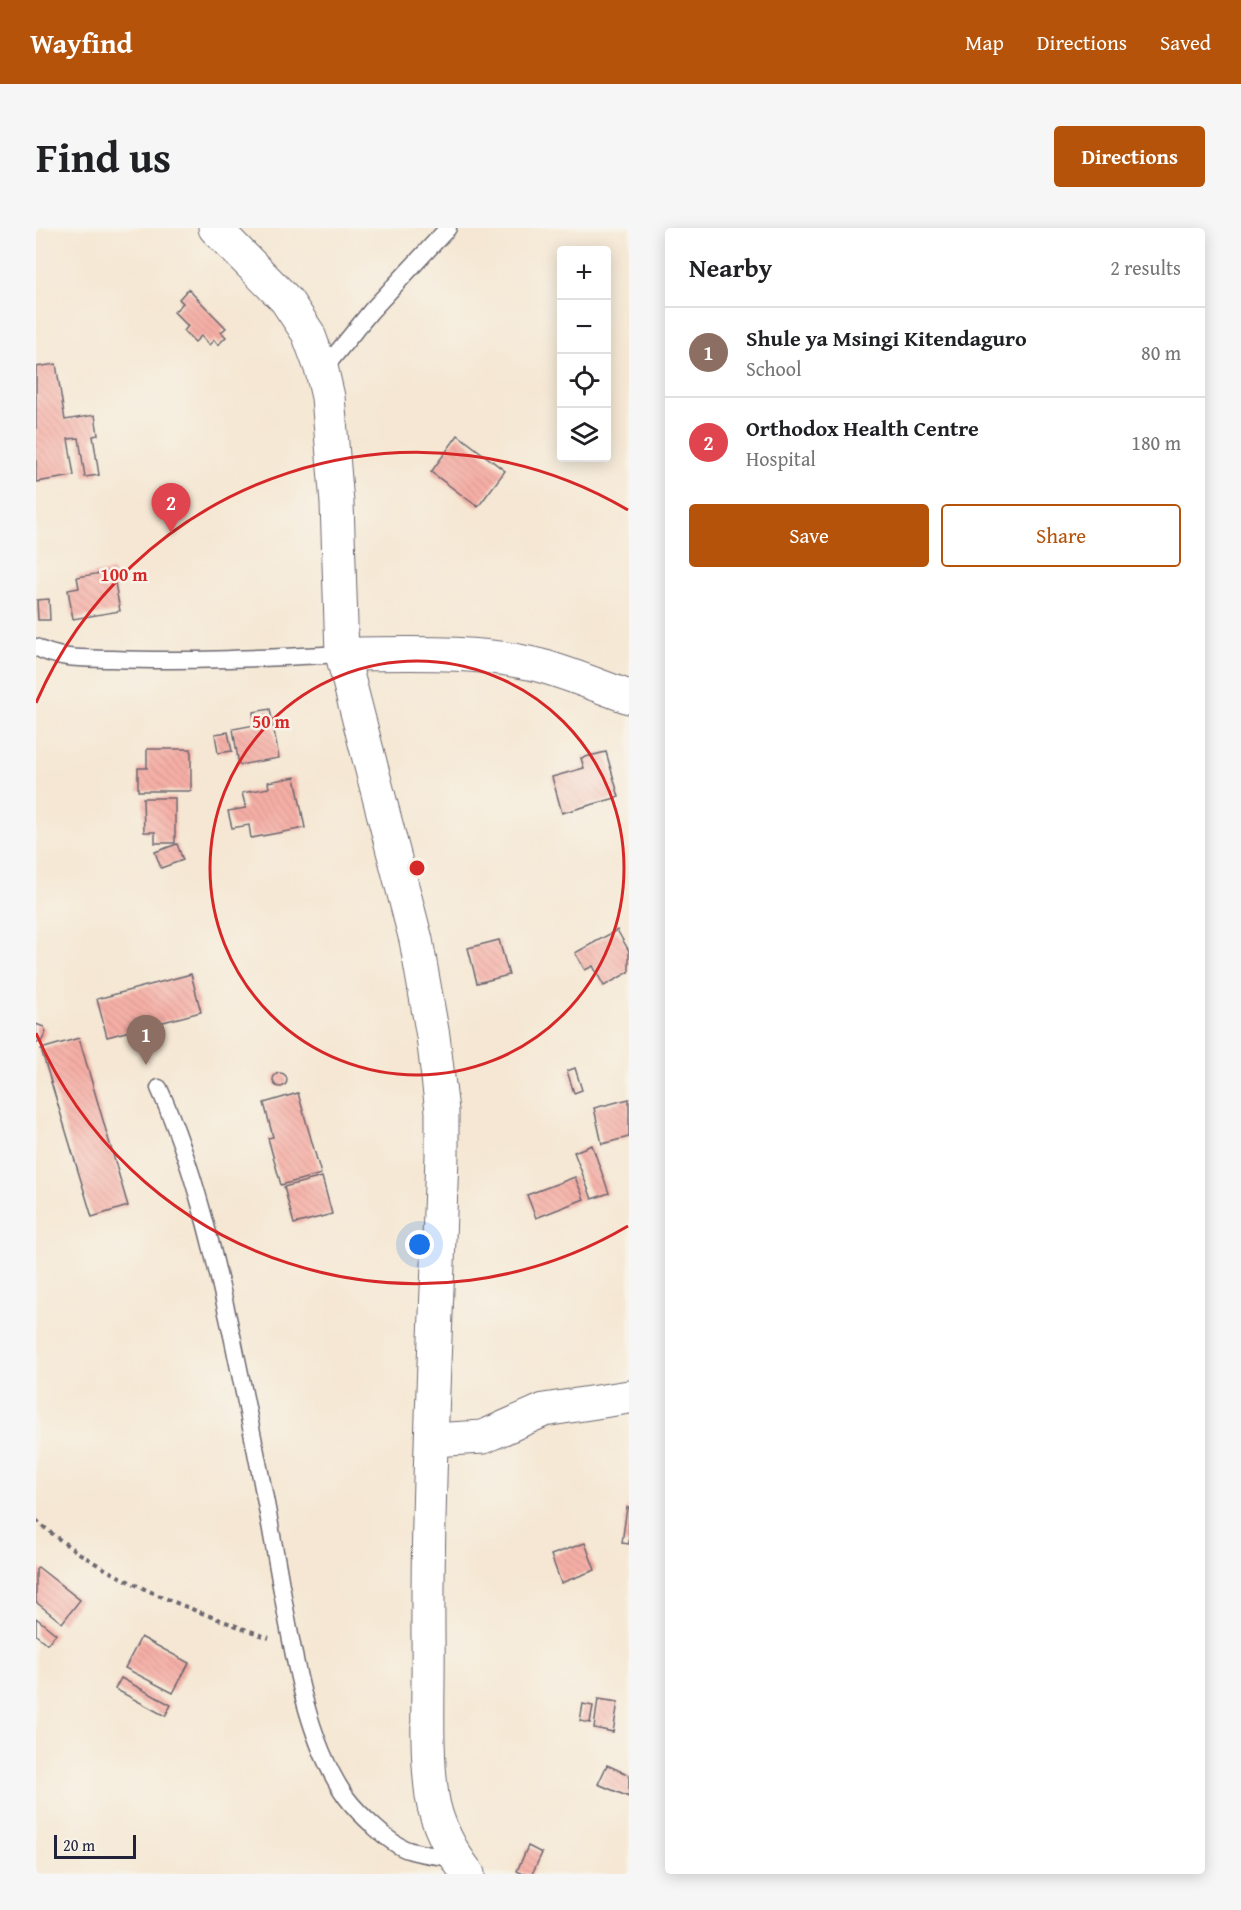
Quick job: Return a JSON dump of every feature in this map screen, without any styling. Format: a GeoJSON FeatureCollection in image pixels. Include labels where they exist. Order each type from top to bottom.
{"type":"FeatureCollection","features":[{"type":"Feature","properties":{"kind":"street"},"geometry":{"type":"LineString","coordinates":[[215,228],[286,300],[308,333],[322,371],[328,396],[337,503],[342,654],[416,940],[433,1036],[442,1111],[428,1598],[432,1798],[442,1829],[463,1867]]}},
{"type":"Feature","properties":{"kind":"street"},"geometry":{"type":"LineString","coordinates":[[342,654],[457,653],[491,657],[536,665],[629,698]]}},
{"type":"Feature","properties":{"kind":"street"},"geometry":{"type":"LineString","coordinates":[[432,1440],[483,1437],[544,1410],[629,1397]]}},
{"type":"Feature","properties":{"kind":"lane"},"geometry":{"type":"LineString","coordinates":[[322,371],[371,311],[448,228]]}},
{"type":"Feature","properties":{"kind":"lane"},"geometry":{"type":"LineString","coordinates":[[36,647],[45,652],[67,656],[130,660],[235,659],[342,654]]}},
{"type":"Feature","properties":{"kind":"lane"},"geometry":{"type":"LineString","coordinates":[[159,1088],[177,1130],[194,1182],[220,1284],[259,1462],[299,1676],[326,1760],[345,1796],[370,1824],[406,1850],[463,1867]]}},
{"type":"Feature","properties":{"kind":"path"},"geometry":{"type":"LineString","coordinates":[[36,1520],[83,1557],[114,1575],[293,1646]]}},
{"type":"Feature","properties":{"kind":"building"},"geometry":{"type":"Polygon","coordinates":[[[188,289],[226,328],[221,332],[226,337],[218,345],[214,340],[209,345],[201,336],[195,342],[184,331],[188,326],[174,312],[183,303],[179,299],[188,289]]]}},
{"type":"Feature","properties":{"kind":"building"},"geometry":{"type":"Polygon","coordinates":[[[56,364],[65,420],[95,415],[98,435],[93,436],[99,475],[85,477],[79,438],[68,439],[74,476],[36,482],[36,367],[56,364]]]}},
{"type":"Feature","properties":{"kind":"building"},"geometry":{"type":"Polygon","coordinates":[[[458,435],[505,471],[478,507],[431,472],[458,435]]]}},
{"type":"Feature","properties":{"kind":"building"},"geometry":{"type":"Polygon","coordinates":[[[113,571],[120,611],[73,619],[68,590],[79,588],[77,577],[113,571]]]}},
{"type":"Feature","properties":{"kind":"building"},"geometry":{"type":"Polygon","coordinates":[[[49,599],[50,620],[38,620],[37,600],[49,599]]]}},
{"type":"Feature","properties":{"kind":"building"},"geometry":{"type":"Polygon","coordinates":[[[270,709],[279,758],[239,765],[233,729],[255,725],[253,712],[270,709]]]}},
{"type":"Feature","properties":{"kind":"building"},"geometry":{"type":"Polygon","coordinates":[[[228,732],[232,751],[218,753],[215,734],[228,732]]]}},
{"type":"Feature","properties":{"kind":"building"},"geometry":{"type":"Polygon","coordinates":[[[147,749],[191,749],[191,791],[138,791],[138,768],[147,768],[147,749]]]}},
{"type":"Feature","properties":{"kind":"building"},"geometry":{"type":"Polygon","coordinates":[[[606,752],[619,797],[562,813],[552,777],[584,768],[581,758],[606,752]]]}},
{"type":"Feature","properties":{"kind":"building"},"geometry":{"type":"Polygon","coordinates":[[[295,777],[305,828],[251,838],[249,825],[232,828],[228,811],[246,808],[242,793],[269,788],[268,782],[295,777]]]}},
{"type":"Feature","properties":{"kind":"building"},"geometry":{"type":"Polygon","coordinates":[[[143,798],[175,798],[175,843],[155,843],[155,832],[144,832],[143,798]]]}},
{"type":"Feature","properties":{"kind":"building"},"geometry":{"type":"Polygon","coordinates":[[[177,844],[183,860],[161,868],[155,852],[177,844]]]}},
{"type":"Feature","properties":{"kind":"building"},"geometry":{"type":"Polygon","coordinates":[[[617,930],[629,951],[629,972],[604,986],[593,966],[585,970],[575,953],[617,930]]]}},
{"type":"Feature","properties":{"kind":"building"},"geometry":{"type":"Polygon","coordinates":[[[499,940],[509,975],[477,983],[468,948],[499,940]]]}},
{"type":"Feature","properties":{"kind":"building"},"geometry":{"type":"Polygon","coordinates":[[[191,974],[201,1012],[107,1037],[97,999],[191,974]]]}},
{"type":"Feature","properties":{"kind":"building"},"geometry":{"type":"Polygon","coordinates":[[[36,1024],[44,1027],[46,1032],[41,1042],[36,1042],[36,1024]]]}},
{"type":"Feature","properties":{"kind":"building"},"geometry":{"type":"Polygon","coordinates":[[[79,1038],[128,1206],[92,1217],[41,1049],[79,1038]]]}},
{"type":"Feature","properties":{"kind":"building"},"geometry":{"type":"Polygon","coordinates":[[[575,1068],[582,1090],[574,1093],[567,1071],[575,1068]]]}},
{"type":"Feature","properties":{"kind":"building"},"geometry":{"type":"Polygon","coordinates":[[[280,1073],[285,1075],[287,1080],[285,1085],[280,1087],[275,1085],[273,1080],[275,1075],[280,1073]]]}},
{"type":"Feature","properties":{"kind":"building"},"geometry":{"type":"Polygon","coordinates":[[[298,1093],[321,1174],[281,1185],[268,1138],[273,1137],[264,1103],[298,1093]]]}},
{"type":"Feature","properties":{"kind":"building"},"geometry":{"type":"Polygon","coordinates":[[[629,1099],[629,1137],[602,1144],[594,1108],[629,1099]]]}},
{"type":"Feature","properties":{"kind":"building"},"geometry":{"type":"Polygon","coordinates":[[[592,1145],[609,1193],[592,1199],[574,1152],[592,1145]]]}},
{"type":"Feature","properties":{"kind":"building"},"geometry":{"type":"Polygon","coordinates":[[[322,1177],[332,1214],[294,1224],[284,1187],[322,1177]]]}},
{"type":"Feature","properties":{"kind":"building"},"geometry":{"type":"Polygon","coordinates":[[[575,1177],[584,1199],[536,1218],[527,1195],[575,1177]]]}},
{"type":"Feature","properties":{"kind":"building"},"geometry":{"type":"Polygon","coordinates":[[[627,1507],[629,1507],[629,1544],[622,1543],[627,1507]]]}},
{"type":"Feature","properties":{"kind":"building"},"geometry":{"type":"Polygon","coordinates":[[[585,1543],[595,1570],[561,1583],[551,1555],[585,1543]]]}},
{"type":"Feature","properties":{"kind":"building"},"geometry":{"type":"Polygon","coordinates":[[[38,1567],[80,1600],[62,1623],[36,1602],[36,1570],[38,1567]]]}},
{"type":"Feature","properties":{"kind":"building"},"geometry":{"type":"Polygon","coordinates":[[[36,1618],[56,1634],[47,1644],[36,1635],[36,1618]]]}},
{"type":"Feature","properties":{"kind":"building"},"geometry":{"type":"Polygon","coordinates":[[[141,1637],[189,1663],[173,1693],[125,1668],[141,1637]]]}},
{"type":"Feature","properties":{"kind":"building"},"geometry":{"type":"Polygon","coordinates":[[[121,1678],[171,1705],[165,1716],[115,1689],[121,1678]]]}},
{"type":"Feature","properties":{"kind":"building"},"geometry":{"type":"Polygon","coordinates":[[[598,1699],[618,1702],[613,1732],[594,1728],[598,1699]]]}},
{"type":"Feature","properties":{"kind":"building"},"geometry":{"type":"Polygon","coordinates":[[[583,1704],[593,1706],[590,1723],[580,1721],[583,1704]]]}},
{"type":"Feature","properties":{"kind":"building"},"geometry":{"type":"Polygon","coordinates":[[[607,1765],[629,1775],[629,1797],[598,1784],[607,1765]]]}},
{"type":"Feature","properties":{"kind":"building"},"geometry":{"type":"Polygon","coordinates":[[[528,1846],[542,1853],[532,1874],[523,1874],[517,1871],[528,1846]]]}},
{"type":"Feature","properties":{"kind":"place","name":"Orthodox Health Centre"},"geometry":{"type":"Point","coordinates":[171,533]}},
{"type":"Feature","properties":{"kind":"place","name":"Shule ya Msingi Kitendaguro"},"geometry":{"type":"Point","coordinates":[146,1065]}}]}
